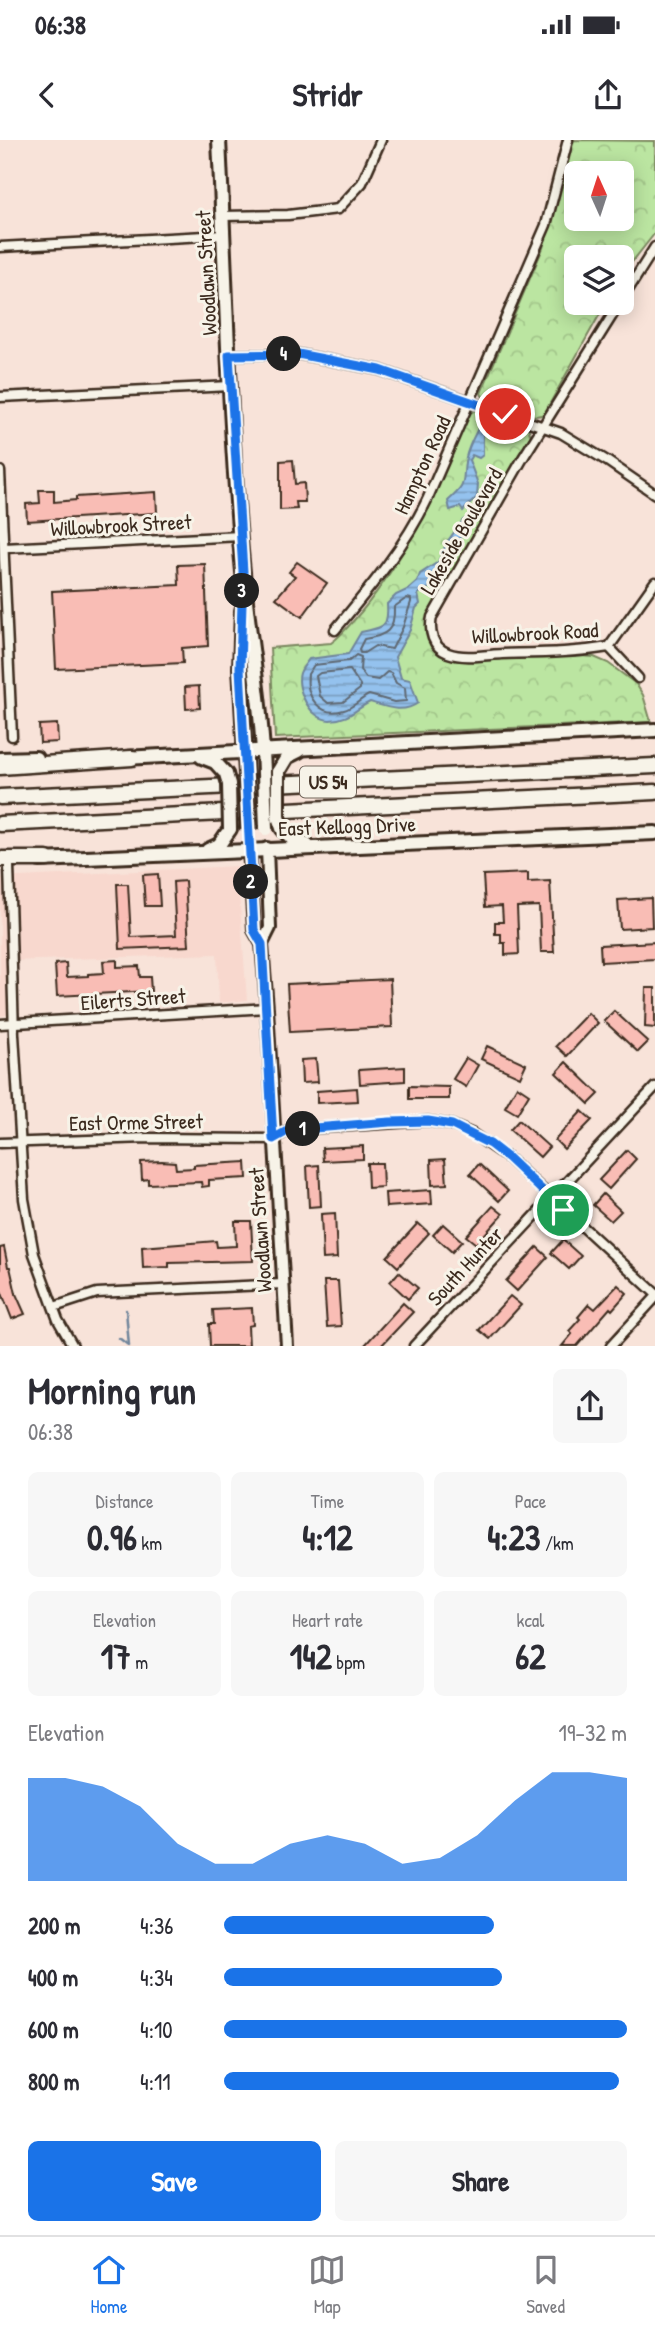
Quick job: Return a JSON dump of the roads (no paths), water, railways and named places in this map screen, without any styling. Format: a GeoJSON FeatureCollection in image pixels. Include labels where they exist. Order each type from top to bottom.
{"type":"FeatureCollection","features":[{"type":"Feature","properties":{"kind":"highway"},"geometry":{"type":"LineString","coordinates":[[0,767],[132,758]]}},
{"type":"Feature","properties":{"kind":"highway","name":"US 54"},"geometry":{"type":"LineString","coordinates":[[0,797],[655,766]]}},
{"type":"Feature","properties":{"kind":"highway","name":"US 54"},"geometry":{"type":"LineString","coordinates":[[0,824],[655,792]]}},
{"type":"Feature","properties":{"kind":"highway"},"geometry":{"type":"LineString","coordinates":[[522,800],[655,798]]}},
{"type":"Feature","properties":{"kind":"highway"},"geometry":{"type":"LineString","coordinates":[[3,863],[47,859]]}},
{"type":"Feature","properties":{"kind":"main road","name":"Woodlawn Street"},"geometry":{"type":"LineString","coordinates":[[219,140],[243,571],[263,751],[267,848]]}},
{"type":"Feature","properties":{"kind":"main road","name":"Woodlawn Street"},"geometry":{"type":"LineString","coordinates":[[243,571],[240,668],[249,849]]}},
{"type":"Feature","properties":{"kind":"main road"},"geometry":{"type":"LineString","coordinates":[[0,759],[132,758],[655,730]]}},
{"type":"Feature","properties":{"kind":"main road"},"geometry":{"type":"LineString","coordinates":[[303,749],[287,757],[278,772],[278,817],[282,828],[293,840],[311,847]]}},
{"type":"Feature","properties":{"kind":"main road"},"geometry":{"type":"LineString","coordinates":[[195,755],[215,762],[226,774],[229,784],[230,829],[219,845],[204,851]]}},
{"type":"Feature","properties":{"kind":"main road","name":"East Kellogg Drive"},"geometry":{"type":"LineString","coordinates":[[47,859],[655,833]]}},
{"type":"Feature","properties":{"kind":"street"},"geometry":{"type":"LineString","coordinates":[[223,216],[288,215],[338,209],[362,183],[381,140]]}},
{"type":"Feature","properties":{"kind":"street","name":"Hampton Road"},"geometry":{"type":"LineString","coordinates":[[335,629],[381,575],[415,524],[471,402],[546,225],[568,140]]}},
{"type":"Feature","properties":{"kind":"street"},"geometry":{"type":"LineString","coordinates":[[0,247],[224,235]]}},
{"type":"Feature","properties":{"kind":"street","name":"Lakeside Boulevard"},"geometry":{"type":"LineString","coordinates":[[634,281],[655,247]]}},
{"type":"Feature","properties":{"kind":"street","name":"Lakeside Boulevard"},"geometry":{"type":"LineString","coordinates":[[432,638],[432,617],[613,315]]}},
{"type":"Feature","properties":{"kind":"street"},"geometry":{"type":"LineString","coordinates":[[229,355],[298,354],[380,370],[561,433],[655,494]]}},
{"type":"Feature","properties":{"kind":"street"},"geometry":{"type":"LineString","coordinates":[[0,397],[231,386]]}},
{"type":"Feature","properties":{"kind":"street"},"geometry":{"type":"LineString","coordinates":[[0,471],[12,736]]}},
{"type":"Feature","properties":{"kind":"street","name":"Willowbrook Street"},"geometry":{"type":"LineString","coordinates":[[4,548],[241,536]]}},
{"type":"Feature","properties":{"kind":"street","name":"Willowbrook Road"},"geometry":{"type":"LineString","coordinates":[[432,638],[439,648],[448,653],[469,656],[582,652],[610,647],[655,582]]}},
{"type":"Feature","properties":{"kind":"street"},"geometry":{"type":"LineString","coordinates":[[610,647],[638,678]]}},
{"type":"Feature","properties":{"kind":"street","name":"Woodlawn Street"},"geometry":{"type":"LineString","coordinates":[[262,944],[271,928],[267,848]]}},
{"type":"Feature","properties":{"kind":"street","name":"Woodlawn Street"},"geometry":{"type":"LineString","coordinates":[[249,849],[254,930],[262,944],[267,1008],[287,1346]]}},
{"type":"Feature","properties":{"kind":"street"},"geometry":{"type":"LineString","coordinates":[[3,863],[24,1199],[34,1254],[54,1307],[73,1346]]}},
{"type":"Feature","properties":{"kind":"street","name":"Eilerts Street"},"geometry":{"type":"LineString","coordinates":[[0,1024],[267,1008]]}},
{"type":"Feature","properties":{"kind":"street","name":"South Hunter"},"geometry":{"type":"LineString","coordinates":[[414,1346],[655,1087]]}},
{"type":"Feature","properties":{"kind":"street","name":"East Orme Street"},"geometry":{"type":"LineString","coordinates":[[0,1143],[148,1138],[273,1139],[289,1130],[390,1122],[428,1121],[452,1125],[490,1144],[655,1296]]}},
{"type":"Feature","properties":{"kind":"street"},"geometry":{"type":"LineString","coordinates":[[54,1307],[97,1293],[283,1284]]}},
{"type":"Feature","properties":{"kind":"street"},"geometry":{"type":"LineString","coordinates":[[611,1346],[655,1296]]}},
{"type":"Feature","properties":{"kind":"water"},"geometry":{"type":"Polygon","coordinates":[[[483,420],[483,455],[479,458],[472,455],[469,460],[478,484],[477,497],[463,511],[460,507],[450,510],[448,501],[462,484],[468,452],[483,420]]]}},
{"type":"Feature","properties":{"kind":"water"},"geometry":{"type":"Polygon","coordinates":[[[466,519],[466,529],[460,538],[457,551],[445,561],[432,586],[418,594],[420,604],[395,657],[401,678],[410,680],[418,703],[400,709],[370,702],[337,719],[323,719],[317,715],[306,703],[300,688],[300,673],[309,659],[348,654],[361,632],[382,626],[387,619],[387,604],[396,595],[409,589],[417,582],[420,574],[438,562],[447,542],[466,519]]]}},
{"type":"Feature","properties":{"kind":"waterway"},"geometry":{"type":"LineString","coordinates":[[126,1310],[129,1346]]}},
{"type":"Feature","properties":{"kind":"waterway"},"geometry":{"type":"LineString","coordinates":[[119,1338],[128,1345]]}}]}
